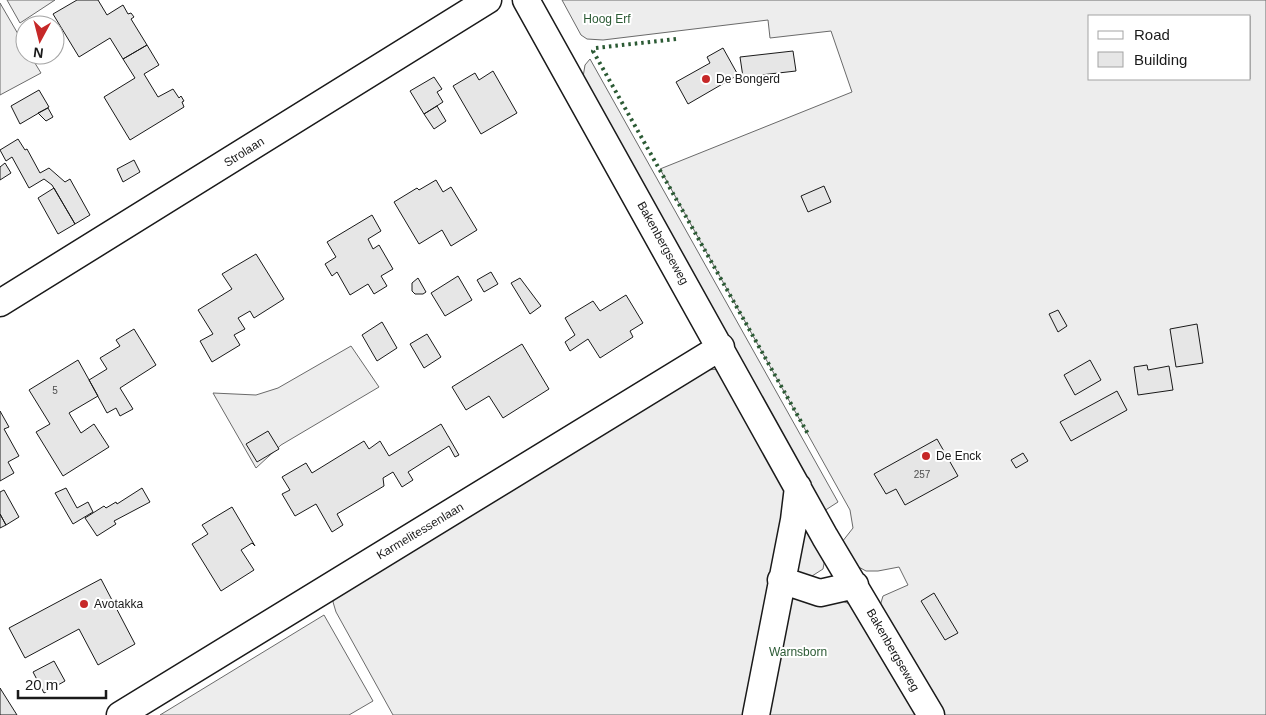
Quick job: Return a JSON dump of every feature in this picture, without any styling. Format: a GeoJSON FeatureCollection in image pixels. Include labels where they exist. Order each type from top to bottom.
{"type":"FeatureCollection","features":[{"type":"Feature","properties":{"kind":"street","name":"Strolaan"},"geometry":{"type":"LineString","coordinates":[[0,303],[488,0]]}},
{"type":"Feature","properties":{"kind":"street","name":"Bakenbergseweg"},"geometry":{"type":"LineString","coordinates":[[526,0],[798,487],[931,715]]}},
{"type":"Feature","properties":{"kind":"street","name":"Karmelitessenlaan"},"geometry":{"type":"LineString","coordinates":[[120,715],[721,347]]}},
{"type":"Feature","properties":{"kind":"street"},"geometry":{"type":"LineString","coordinates":[[756,715],[794,520],[798,487]]}},
{"type":"Feature","properties":{"kind":"street"},"geometry":{"type":"LineString","coordinates":[[781,580],[820,593],[855,585]]}},
{"type":"Feature","properties":{"kind":"shaded area"},"geometry":{"type":"Polygon","coordinates":[[[7,0],[55,0],[32,15],[15,15],[7,0]]]}},
{"type":"Feature","properties":{"kind":"shaded area"},"geometry":{"type":"Polygon","coordinates":[[[562,0],[1266,0],[1266,715],[943,715],[880,606],[883,596],[908,585],[899,567],[866,571],[855,565],[842,542],[853,528],[850,510],[660,169],[852,92],[831,31],[770,38],[768,20],[603,40],[587,39],[581,35],[562,0]]]}},
{"type":"Feature","properties":{"kind":"shaded area"},"geometry":{"type":"Polygon","coordinates":[[[0,3],[15,29],[15,65],[36,65],[41,73],[0,95],[0,3]]]}},
{"type":"Feature","properties":{"kind":"shaded area"},"geometry":{"type":"Polygon","coordinates":[[[590,59],[838,502],[824,511],[583,77],[585,65],[590,59]]]}},
{"type":"Feature","properties":{"kind":"shaded area"},"geometry":{"type":"Polygon","coordinates":[[[351,346],[379,387],[281,445],[256,468],[213,393],[256,395],[278,388],[351,346]]]}},
{"type":"Feature","properties":{"kind":"shaded area"},"geometry":{"type":"Polygon","coordinates":[[[720,369],[788,489],[777,574],[852,605],[917,715],[393,715],[336,612],[333,602],[336,595],[706,370],[720,369]]]}},
{"type":"Feature","properties":{"kind":"shaded area"},"geometry":{"type":"Polygon","coordinates":[[[802,522],[825,558],[823,569],[812,576],[791,572],[802,522]]]}},
{"type":"Feature","properties":{"kind":"shaded area"},"geometry":{"type":"Polygon","coordinates":[[[324,615],[373,701],[349,715],[160,715],[324,615]]]}},
{"type":"Feature","properties":{"kind":"building"},"geometry":{"type":"Polygon","coordinates":[[[77,0],[98,0],[107,15],[123,5],[128,14],[131,13],[134,17],[131,19],[147,45],[123,59],[110,38],[79,57],[65,34],[65,15],[53,14],[77,0]]]}},
{"type":"Feature","properties":{"kind":"building"},"geometry":{"type":"Polygon","coordinates":[[[147,45],[159,65],[144,74],[158,97],[173,89],[179,98],[181,96],[184,101],[182,102],[184,107],[130,140],[104,97],[135,78],[123,59],[147,45]]]}},
{"type":"Feature","properties":{"kind":"building","name":"De Bongerd"},"geometry":{"type":"Polygon","coordinates":[[[723,48],[738,75],[688,104],[676,82],[710,63],[707,57],[723,48]]]}},
{"type":"Feature","properties":{"kind":"building"},"geometry":{"type":"Polygon","coordinates":[[[793,51],[796,71],[743,77],[740,57],[793,51]]]}},
{"type":"Feature","properties":{"kind":"building"},"geometry":{"type":"Polygon","coordinates":[[[493,71],[517,113],[481,134],[453,86],[475,73],[479,80],[493,71]]]}},
{"type":"Feature","properties":{"kind":"building"},"geometry":{"type":"Polygon","coordinates":[[[434,77],[442,89],[437,92],[443,102],[424,114],[410,91],[434,77]]]}},
{"type":"Feature","properties":{"kind":"building"},"geometry":{"type":"Polygon","coordinates":[[[39,90],[49,107],[20,124],[11,106],[39,90]]]}},
{"type":"Feature","properties":{"kind":"building"},"geometry":{"type":"Polygon","coordinates":[[[437,106],[446,121],[434,129],[424,114],[437,106]]]}},
{"type":"Feature","properties":{"kind":"building"},"geometry":{"type":"Polygon","coordinates":[[[48,108],[53,117],[46,121],[38,113],[48,108]]]}},
{"type":"Feature","properties":{"kind":"building"},"geometry":{"type":"Polygon","coordinates":[[[18,139],[25,150],[27,149],[40,173],[49,168],[65,182],[70,179],[90,215],[75,224],[52,185],[44,179],[29,188],[12,157],[6,161],[0,150],[18,139]]]}},
{"type":"Feature","properties":{"kind":"building"},"geometry":{"type":"Polygon","coordinates":[[[134,160],[140,172],[123,182],[117,169],[134,160]]]}},
{"type":"Feature","properties":{"kind":"building"},"geometry":{"type":"Polygon","coordinates":[[[5,163],[11,173],[0,180],[0,167],[5,163]]]}},
{"type":"Feature","properties":{"kind":"building"},"geometry":{"type":"Polygon","coordinates":[[[436,180],[443,192],[451,187],[477,230],[451,246],[442,230],[419,244],[394,202],[417,188],[419,190],[436,180]]]}},
{"type":"Feature","properties":{"kind":"building"},"geometry":{"type":"Polygon","coordinates":[[[824,186],[831,202],[808,212],[801,196],[824,186]]]}},
{"type":"Feature","properties":{"kind":"building"},"geometry":{"type":"Polygon","coordinates":[[[54,188],[75,224],[58,234],[38,198],[54,188]]]}},
{"type":"Feature","properties":{"kind":"building"},"geometry":{"type":"Polygon","coordinates":[[[372,215],[381,231],[368,239],[373,249],[379,245],[393,269],[381,276],[387,286],[374,294],[368,284],[350,295],[337,272],[332,276],[325,264],[336,257],[327,242],[372,215]]]}},
{"type":"Feature","properties":{"kind":"building"},"geometry":{"type":"Polygon","coordinates":[[[256,254],[284,299],[254,318],[250,311],[238,318],[245,329],[234,335],[240,345],[212,362],[200,341],[213,334],[198,310],[232,289],[222,274],[256,254]]]}},
{"type":"Feature","properties":{"kind":"building"},"geometry":{"type":"Polygon","coordinates":[[[491,272],[498,284],[484,292],[477,280],[491,272]]]}},
{"type":"Feature","properties":{"kind":"building"},"geometry":{"type":"Polygon","coordinates":[[[458,276],[472,300],[445,316],[431,293],[458,276]]]}},
{"type":"Feature","properties":{"kind":"building"},"geometry":{"type":"Polygon","coordinates":[[[418,278],[426,292],[423,294],[415,294],[412,291],[412,283],[418,278]]]}},
{"type":"Feature","properties":{"kind":"building"},"geometry":{"type":"Polygon","coordinates":[[[520,278],[541,306],[530,314],[511,283],[520,278]]]}},
{"type":"Feature","properties":{"kind":"building"},"geometry":{"type":"Polygon","coordinates":[[[626,295],[643,323],[630,331],[633,337],[600,358],[588,339],[570,351],[565,342],[575,335],[565,318],[593,301],[600,311],[626,295]]]}},
{"type":"Feature","properties":{"kind":"building"},"geometry":{"type":"Polygon","coordinates":[[[1058,310],[1067,326],[1058,332],[1049,314],[1058,310]]]}},
{"type":"Feature","properties":{"kind":"building"},"geometry":{"type":"Polygon","coordinates":[[[382,322],[397,348],[377,361],[362,335],[382,322]]]}},
{"type":"Feature","properties":{"kind":"building"},"geometry":{"type":"Polygon","coordinates":[[[1197,324],[1203,363],[1176,367],[1170,329],[1197,324]]]}},
{"type":"Feature","properties":{"kind":"building"},"geometry":{"type":"Polygon","coordinates":[[[134,329],[156,365],[120,388],[133,409],[120,416],[116,408],[107,413],[89,380],[107,369],[100,358],[120,346],[116,340],[134,329]]]}},
{"type":"Feature","properties":{"kind":"building"},"geometry":{"type":"Polygon","coordinates":[[[427,334],[441,357],[424,368],[410,344],[427,334]]]}},
{"type":"Feature","properties":{"kind":"building"},"geometry":{"type":"Polygon","coordinates":[[[522,344],[549,389],[503,418],[489,396],[466,410],[452,387],[522,344]]]}},
{"type":"Feature","properties":{"kind":"building"},"geometry":{"type":"Polygon","coordinates":[[[78,360],[98,396],[69,413],[81,433],[94,424],[109,447],[63,476],[36,432],[50,424],[29,390],[78,360]]]}},
{"type":"Feature","properties":{"kind":"building"},"geometry":{"type":"Polygon","coordinates":[[[1090,360],[1101,380],[1075,395],[1064,375],[1090,360]]]}},
{"type":"Feature","properties":{"kind":"building"},"geometry":{"type":"Polygon","coordinates":[[[1147,365],[1148,370],[1169,366],[1173,390],[1138,395],[1134,367],[1147,365]]]}},
{"type":"Feature","properties":{"kind":"building"},"geometry":{"type":"Polygon","coordinates":[[[1117,391],[1127,410],[1071,441],[1060,422],[1117,391]]]}},
{"type":"Feature","properties":{"kind":"building"},"geometry":{"type":"Polygon","coordinates":[[[0,411],[9,427],[4,429],[19,456],[8,462],[14,473],[0,481],[0,411]]]}},
{"type":"Feature","properties":{"kind":"building"},"geometry":{"type":"Polygon","coordinates":[[[441,424],[459,455],[455,457],[449,446],[408,472],[413,480],[402,487],[393,472],[383,478],[384,486],[337,514],[343,525],[332,532],[316,504],[295,516],[282,494],[290,490],[282,477],[306,463],[312,473],[364,441],[369,449],[380,441],[389,456],[441,424]]]}},
{"type":"Feature","properties":{"kind":"building"},"geometry":{"type":"Polygon","coordinates":[[[268,431],[279,449],[257,462],[246,444],[268,431]]]}},
{"type":"Feature","properties":{"kind":"building","name":"De Enck"},"geometry":{"type":"Polygon","coordinates":[[[937,439],[958,476],[905,505],[896,489],[886,494],[874,474],[937,439]]]}},
{"type":"Feature","properties":{"kind":"building"},"geometry":{"type":"Polygon","coordinates":[[[1023,453],[1028,461],[1016,468],[1011,460],[1023,453]]]}},
{"type":"Feature","properties":{"kind":"building"},"geometry":{"type":"Polygon","coordinates":[[[66,488],[77,508],[88,502],[93,512],[73,524],[55,493],[66,488]]]}},
{"type":"Feature","properties":{"kind":"building"},"geometry":{"type":"Polygon","coordinates":[[[142,488],[150,502],[114,521],[116,524],[97,536],[85,518],[104,506],[106,508],[116,502],[117,504],[142,488]]]}},
{"type":"Feature","properties":{"kind":"building"},"geometry":{"type":"Polygon","coordinates":[[[4,490],[19,517],[6,525],[0,514],[0,492],[4,490]]]}},
{"type":"Feature","properties":{"kind":"building"},"geometry":{"type":"Polygon","coordinates":[[[232,507],[255,546],[252,543],[241,550],[254,570],[221,591],[192,544],[208,534],[202,525],[232,507]]]}},
{"type":"Feature","properties":{"kind":"building"},"geometry":{"type":"Polygon","coordinates":[[[0,514],[6,525],[0,528],[0,514]]]}},
{"type":"Feature","properties":{"kind":"building","name":"Avotakka"},"geometry":{"type":"Polygon","coordinates":[[[101,579],[135,644],[98,665],[79,629],[25,658],[9,628],[101,579]]]}},
{"type":"Feature","properties":{"kind":"building"},"geometry":{"type":"Polygon","coordinates":[[[934,593],[958,633],[945,640],[921,601],[934,593]]]}},
{"type":"Feature","properties":{"kind":"building"},"geometry":{"type":"Polygon","coordinates":[[[54,661],[65,681],[44,693],[33,672],[54,661]]]}},
{"type":"Feature","properties":{"kind":"building"},"geometry":{"type":"Polygon","coordinates":[[[0,688],[17,715],[0,715],[0,688]]]}},
{"type":"Feature","properties":{"kind":"hedge"},"geometry":{"type":"LineString","coordinates":[[676,39],[596,48],[593,51],[808,434]]}},
{"type":"Feature","properties":{"kind":"place","name":"De Bongerd"},"geometry":{"type":"Point","coordinates":[706,79]}},
{"type":"Feature","properties":{"kind":"place","name":"De Enck"},"geometry":{"type":"Point","coordinates":[926,456]}},
{"type":"Feature","properties":{"kind":"place","name":"Avotakka"},"geometry":{"type":"Point","coordinates":[84,604]}},
{"type":"Feature","properties":{"kind":"park label","name":"Hoog Erf"},"geometry":{"type":"Point","coordinates":[607,19]}},
{"type":"Feature","properties":{"kind":"park label","name":"Warnsborn"},"geometry":{"type":"Point","coordinates":[798,652]}}]}
